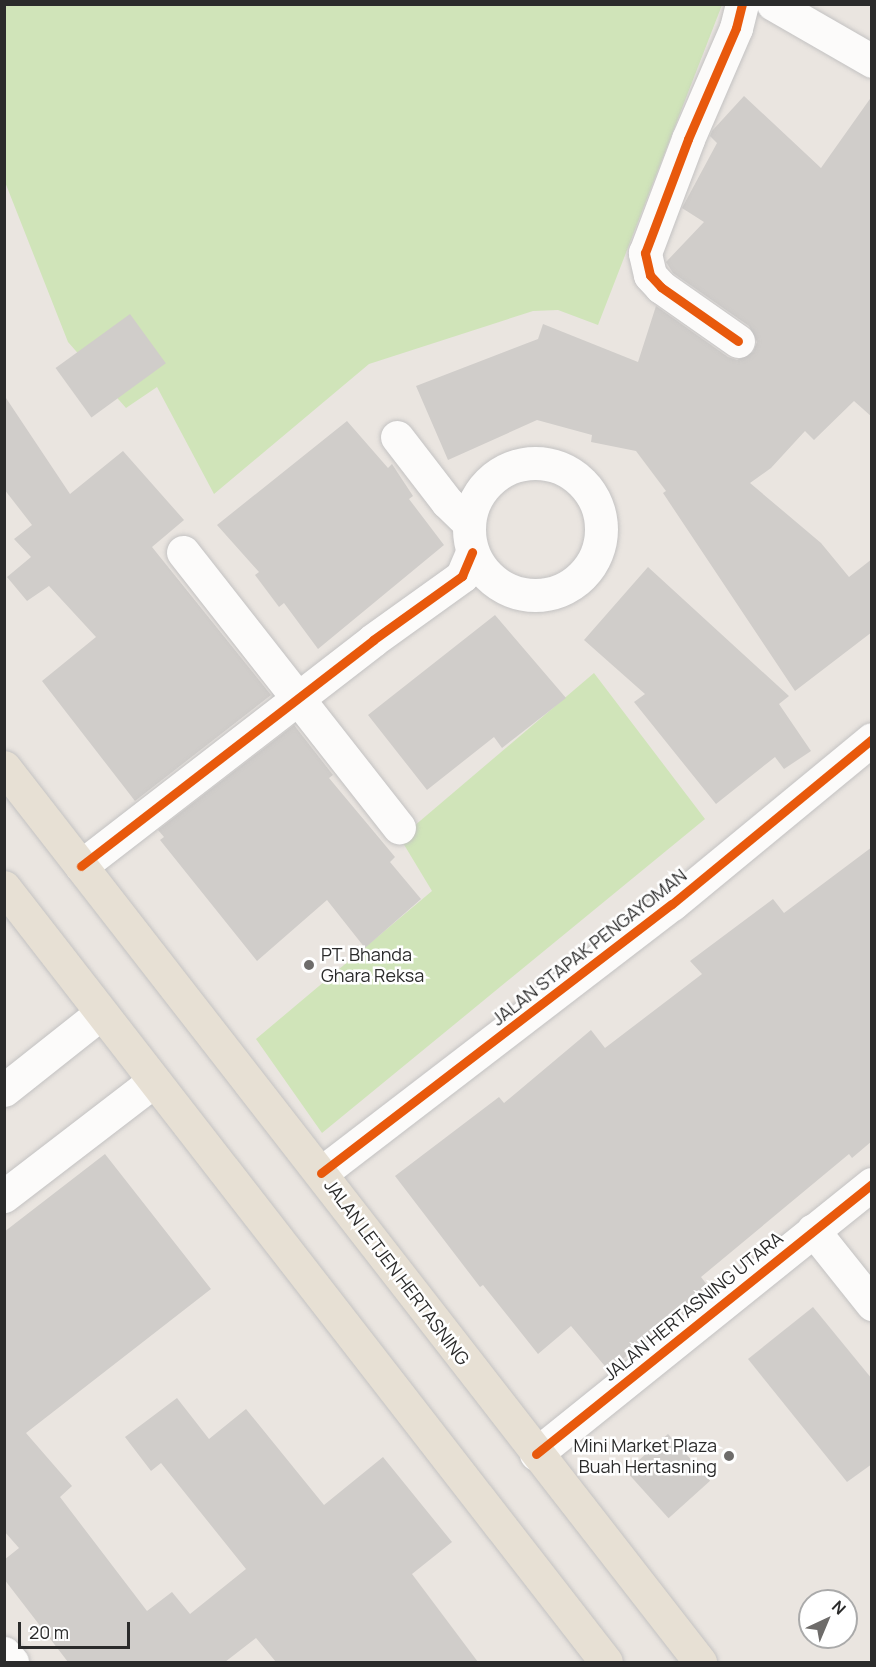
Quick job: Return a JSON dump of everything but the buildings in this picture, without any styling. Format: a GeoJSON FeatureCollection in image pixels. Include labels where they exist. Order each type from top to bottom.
{"type":"FeatureCollection","features":[{"type":"Feature","properties":{"kind":"main road","name":"JALAN LETJEN HERTASNING"},"geometry":{"type":"LineString","coordinates":[[4,767],[700,1662]]}},
{"type":"Feature","properties":{"kind":"main road"},"geometry":{"type":"LineString","coordinates":[[4,887],[606,1662]]}},
{"type":"Feature","properties":{"kind":"street"},"geometry":{"type":"LineString","coordinates":[[738,341],[661,287],[650,276],[645,253],[742,4]]}},
{"type":"Feature","properties":{"kind":"street"},"geometry":{"type":"LineString","coordinates":[[773,4],[872,61]]}},
{"type":"Feature","properties":{"kind":"street"},"geometry":{"type":"LineString","coordinates":[[81,866],[462,576],[470,537],[397,437]]}},
{"type":"Feature","properties":{"kind":"street"},"geometry":{"type":"LineString","coordinates":[[183,552],[399,827]]}},
{"type":"Feature","properties":{"kind":"street","name":"JALAN STAPAK PENGAYOMAN"},"geometry":{"type":"LineString","coordinates":[[321,1173],[672,904],[872,739]]}},
{"type":"Feature","properties":{"kind":"street"},"geometry":{"type":"LineString","coordinates":[[4,1090],[102,1013]]}},
{"type":"Feature","properties":{"kind":"street"},"geometry":{"type":"LineString","coordinates":[[4,1197],[154,1081]]}},
{"type":"Feature","properties":{"kind":"street","name":"JALAN HERTASNING UTARA"},"geometry":{"type":"LineString","coordinates":[[536,1454],[872,1185]]}},
{"type":"Feature","properties":{"kind":"street"},"geometry":{"type":"LineString","coordinates":[[813,1230],[872,1304]]}},
{"type":"Feature","properties":{"kind":"street"},"geometry":{"type":"LineString","coordinates":[[4,1653],[12,1662]]}},
{"type":"Feature","properties":{"kind":"green space"},"geometry":{"type":"Polygon","coordinates":[[[5,5],[722,5],[598,325],[558,310],[533,311],[369,364],[214,494],[157,387],[126,408],[68,342],[5,182],[5,5]]]}},
{"type":"Feature","properties":{"kind":"green space"},"geometry":{"type":"Polygon","coordinates":[[[594,673],[705,819],[322,1133],[256,1039],[432,891],[400,838],[594,673]]]}},
{"type":"Feature","properties":{"kind":"cycle path"},"geometry":{"type":"LineString","coordinates":[[738,341],[661,287],[650,275],[645,253],[688,139],[736,28],[742,4]]}},
{"type":"Feature","properties":{"kind":"cycle path"},"geometry":{"type":"LineString","coordinates":[[81,866],[373,640],[462,576],[472,552]]}},
{"type":"Feature","properties":{"kind":"cycle path"},"geometry":{"type":"LineString","coordinates":[[321,1173],[672,904],[872,739]]}},
{"type":"Feature","properties":{"kind":"cycle path"},"geometry":{"type":"LineString","coordinates":[[536,1454],[872,1184]]}},
{"type":"Feature","properties":{"kind":"place","name":"PT. Bhanda Ghara Reksa"},"geometry":{"type":"Point","coordinates":[309,965]}},
{"type":"Feature","properties":{"kind":"place","name":"Mini Market Plaza Buah Hertasning"},"geometry":{"type":"Point","coordinates":[729,1456]}}]}
